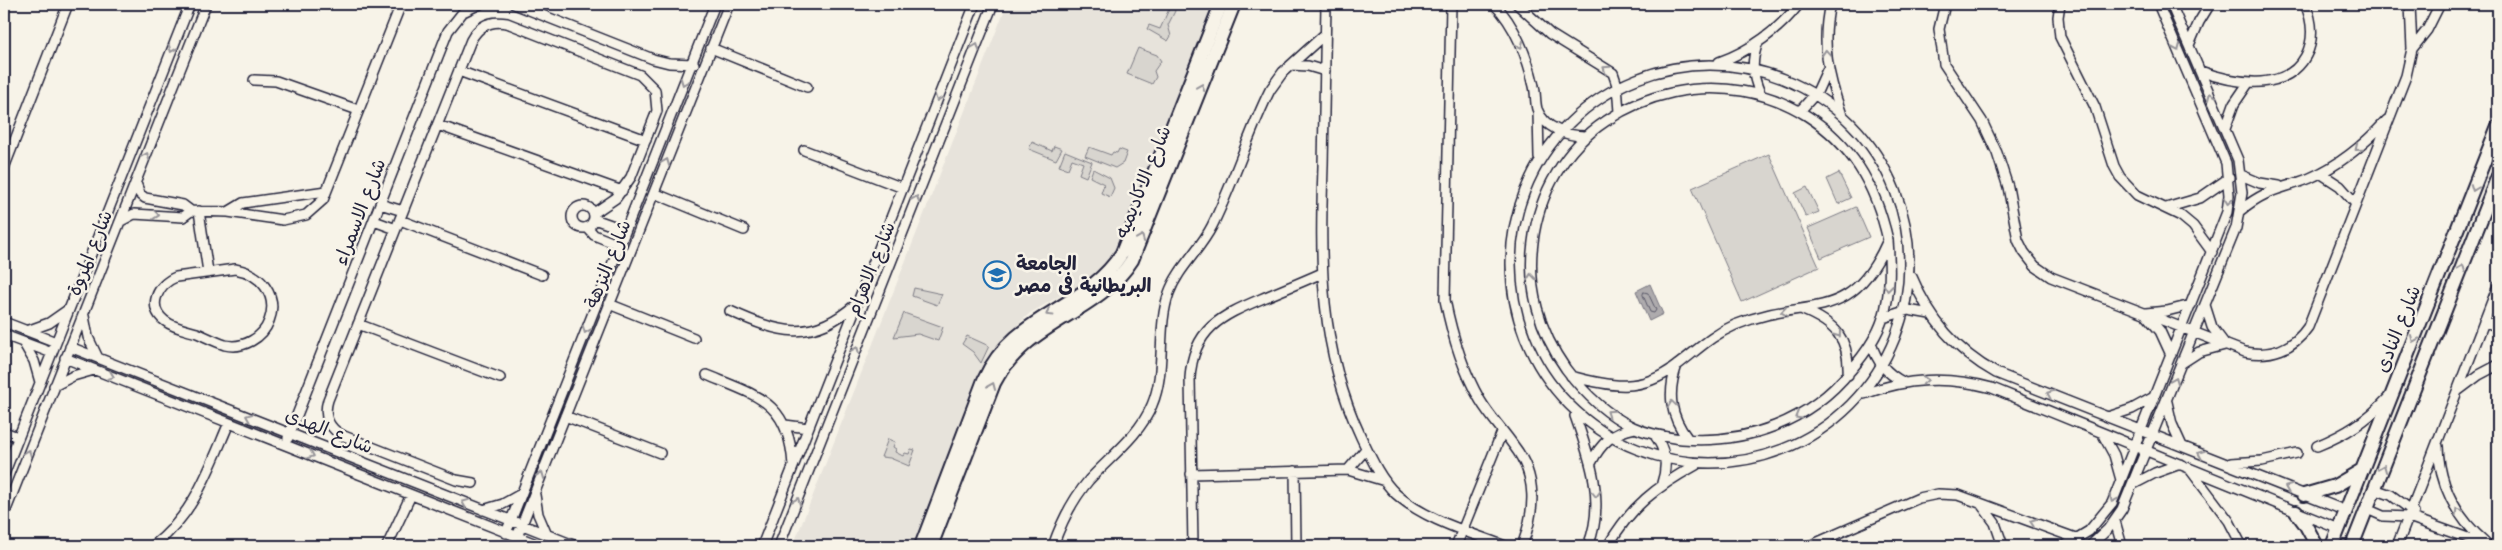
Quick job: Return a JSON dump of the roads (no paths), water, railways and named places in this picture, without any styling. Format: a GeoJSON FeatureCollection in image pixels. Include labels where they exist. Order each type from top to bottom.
{"type":"FeatureCollection","features":[{"type":"Feature","properties":{"kind":"street"},"geometry":{"type":"LineString","coordinates":[[4,168],[68,4]]}},
{"type":"Feature","properties":{"kind":"street"},"geometry":{"type":"LineString","coordinates":[[188,4],[205,7]]}},
{"type":"Feature","properties":{"kind":"street","name":"شارع المروة"},"geometry":{"type":"LineString","coordinates":[[4,474],[8,450],[18,437],[52,353],[188,4]]}},
{"type":"Feature","properties":{"kind":"street"},"geometry":{"type":"LineString","coordinates":[[136,183],[140,194],[145,198],[152,201],[183,205],[195,211],[228,212],[278,220],[295,219],[315,208],[326,191],[400,6],[386,4]]}},
{"type":"Feature","properties":{"kind":"street","name":"شارع الاسمراء"},"geometry":{"type":"LineString","coordinates":[[286,445],[448,31],[463,12],[480,4]]}},
{"type":"Feature","properties":{"kind":"street"},"geometry":{"type":"LineString","coordinates":[[514,4],[653,59],[669,63],[705,64]]}},
{"type":"Feature","properties":{"kind":"street","name":"شارع النزهة"},"geometry":{"type":"LineString","coordinates":[[506,532],[715,4]]}},
{"type":"Feature","properties":{"kind":"street","name":"شارع النزهة"},"geometry":{"type":"LineString","coordinates":[[517,537],[729,4]]}},
{"type":"Feature","properties":{"kind":"street","name":"شارع الاهرام"},"geometry":{"type":"LineString","coordinates":[[762,546],[976,4]]}},
{"type":"Feature","properties":{"kind":"street","name":"شارع الاهرام"},"geometry":{"type":"LineString","coordinates":[[779,546],[993,4]]}},
{"type":"Feature","properties":{"kind":"street","name":"شارع الاكاديميه"},"geometry":{"type":"LineString","coordinates":[[1167,156],[1221,4]]}},
{"type":"Feature","properties":{"kind":"street","name":"شارع الاكاديميه"},"geometry":{"type":"LineString","coordinates":[[931,546],[978,410],[989,369],[1008,343],[1025,328],[1100,280],[1116,263],[1167,156],[1234,4]]}},
{"type":"Feature","properties":{"kind":"street"},"geometry":{"type":"LineString","coordinates":[[1326,4],[1322,273],[1327,326],[1334,364],[1345,400],[1366,449],[1385,481],[1401,498],[1420,511],[1505,546]]}},
{"type":"Feature","properties":{"kind":"street"},"geometry":{"type":"LineString","coordinates":[[1451,4],[1445,300],[1453,334],[1468,376],[1480,400],[1523,458],[1533,491],[1530,525],[1522,546]]}},
{"type":"Feature","properties":{"kind":"street"},"geometry":{"type":"LineString","coordinates":[[1494,4],[1510,26],[1521,46],[1535,89],[1539,159]]}},
{"type":"Feature","properties":{"kind":"street"},"geometry":{"type":"LineString","coordinates":[[1517,4],[1556,38],[1608,68],[1613,73],[1617,85],[1618,112]]}},
{"type":"Feature","properties":{"kind":"street"},"geometry":{"type":"LineString","coordinates":[[1712,65],[1728,59],[1759,42],[1783,22],[1799,4]]}},
{"type":"Feature","properties":{"kind":"street"},"geometry":{"type":"LineString","coordinates":[[1830,4],[1825,30],[1827,70],[1843,116]]}},
{"type":"Feature","properties":{"kind":"street"},"geometry":{"type":"LineString","coordinates":[[1945,4],[1939,29],[1944,64],[1977,113],[1997,153],[2008,187],[2017,234],[2024,252],[2035,266],[2051,277],[2194,333],[2245,352],[2267,354],[2288,347],[2308,327],[2406,76],[2412,49],[2410,4]]}},
{"type":"Feature","properties":{"kind":"street"},"geometry":{"type":"LineString","coordinates":[[2060,4],[2058,17],[2060,37],[2095,107],[2114,166],[2124,182],[2137,194],[2166,208],[2193,226],[2212,252]]}},
{"type":"Feature","properties":{"kind":"street"},"geometry":{"type":"LineString","coordinates":[[2064,546],[2078,539],[2106,513],[2121,481],[2227,212],[2229,178],[2221,149],[2158,4]]}},
{"type":"Feature","properties":{"kind":"street"},"geometry":{"type":"LineString","coordinates":[[2090,546],[2115,521],[2132,485],[2236,228],[2241,210],[2241,175],[2238,160],[2171,4]]}},
{"type":"Feature","properties":{"kind":"street"},"geometry":{"type":"LineString","coordinates":[[2189,45],[2199,22],[2210,4]]}},
{"type":"Feature","properties":{"kind":"street"},"geometry":{"type":"LineString","coordinates":[[2200,71],[2224,78],[2249,82],[2263,82],[2290,72],[2309,52],[2313,31],[2311,17],[2306,4]]}},
{"type":"Feature","properties":{"kind":"street"},"geometry":{"type":"LineString","coordinates":[[2412,49],[2427,30],[2440,4]]}},
{"type":"Feature","properties":{"kind":"street","name":"شارع المروة"},"geometry":{"type":"LineString","coordinates":[[4,515],[205,7]]}},
{"type":"Feature","properties":{"kind":"street"},"geometry":{"type":"LineString","coordinates":[[473,483],[456,480],[344,436],[332,428],[326,414],[326,407],[459,71],[476,33],[490,23],[507,23],[646,79],[655,90],[658,104],[631,177],[622,191],[594,216],[587,227]]}},
{"type":"Feature","properties":{"kind":"street"},"geometry":{"type":"LineString","coordinates":[[1053,546],[1074,501],[1088,482],[1136,430],[1152,406],[1160,378],[1165,311],[1171,288],[1211,228],[1266,98],[1276,81],[1291,65],[1326,34]]}},
{"type":"Feature","properties":{"kind":"street"},"geometry":{"type":"LineString","coordinates":[[1759,42],[1752,66],[1754,80],[1760,93]]}},
{"type":"Feature","properties":{"kind":"street"},"geometry":{"type":"LineString","coordinates":[[711,48],[807,87]]}},
{"type":"Feature","properties":{"kind":"street"},"geometry":{"type":"LineString","coordinates":[[1291,65],[1308,66],[1325,71]]}},
{"type":"Feature","properties":{"kind":"street"},"geometry":{"type":"LineString","coordinates":[[1712,65],[1752,66],[1786,75],[1817,92],[1843,116],[1875,161],[1892,194],[1905,237],[1910,273],[1908,310],[1899,341],[1884,369],[1861,395],[1820,425],[1797,438],[1748,454],[1698,463],[1666,463],[1635,455],[1606,440],[1574,413],[1558,393],[1532,349],[1523,327],[1517,301],[1514,250],[1526,192],[1539,159],[1558,130],[1585,104],[1617,85],[1662,72],[1712,65]]}},
{"type":"Feature","properties":{"kind":"street"},"geometry":{"type":"LineString","coordinates":[[1800,111],[1817,92],[1827,70]]}},
{"type":"Feature","properties":{"kind":"street"},"geometry":{"type":"LineString","coordinates":[[459,71],[646,140]]}},
{"type":"Feature","properties":{"kind":"street"},"geometry":{"type":"LineString","coordinates":[[254,80],[276,81],[358,110]]}},
{"type":"Feature","properties":{"kind":"street"},"geometry":{"type":"LineString","coordinates":[[2225,130],[2234,104],[2249,82]]}},
{"type":"Feature","properties":{"kind":"street"},"geometry":{"type":"LineString","coordinates":[[1731,88],[1760,93],[1800,111],[1841,145],[1858,166],[1878,205],[1888,240],[1890,274],[1883,318],[1871,343],[1848,375],[1814,406],[1786,423],[1767,430],[1728,439],[1688,439],[1654,434],[1634,428],[1599,406],[1572,376],[1548,339],[1540,319],[1533,296],[1531,254],[1534,230],[1547,190],[1558,170],[1585,136],[1618,112],[1645,100],[1692,90],[1731,88]]}},
{"type":"Feature","properties":{"kind":"street"},"geometry":{"type":"LineString","coordinates":[[1537,110],[1558,130],[1576,136],[1585,136]]}},
{"type":"Feature","properties":{"kind":"street"},"geometry":{"type":"LineString","coordinates":[[2241,210],[2259,196],[2279,186],[2320,173],[2358,148],[2391,116]]}},
{"type":"Feature","properties":{"kind":"street"},"geometry":{"type":"LineString","coordinates":[[438,124],[622,191]]}},
{"type":"Feature","properties":{"kind":"street","name":"شارع النادى"},"geometry":{"type":"LineString","coordinates":[[2332,546],[2498,126]]}},
{"type":"Feature","properties":{"kind":"street"},"geometry":{"type":"LineString","coordinates":[[804,150],[903,188]]}},
{"type":"Feature","properties":{"kind":"street"},"geometry":{"type":"LineString","coordinates":[[2320,173],[2340,186],[2356,204]]}},
{"type":"Feature","properties":{"kind":"street"},"geometry":{"type":"LineString","coordinates":[[2241,175],[2260,183],[2279,186]]}},
{"type":"Feature","properties":{"kind":"street","name":"شارع النادى"},"geometry":{"type":"LineString","coordinates":[[2352,546],[2498,176]]}},
{"type":"Feature","properties":{"kind":"street"},"geometry":{"type":"LineString","coordinates":[[2166,208],[2200,198],[2229,178]]}},
{"type":"Feature","properties":{"kind":"street"},"geometry":{"type":"LineString","coordinates":[[228,212],[243,203],[326,191]]}},
{"type":"Feature","properties":{"kind":"street"},"geometry":{"type":"LineString","coordinates":[[654,193],[744,230]]}},
{"type":"Feature","properties":{"kind":"street"},"geometry":{"type":"LineString","coordinates":[[380,204],[402,216],[542,275]]}},
{"type":"Feature","properties":{"kind":"street"},"geometry":{"type":"LineString","coordinates":[[620,245],[594,235],[587,227],[576,225],[573,214],[576,208],[585,206],[594,216],[625,230]]}},
{"type":"Feature","properties":{"kind":"street"},"geometry":{"type":"LineString","coordinates":[[120,222],[134,214],[183,217],[195,211]]}},
{"type":"Feature","properties":{"kind":"street"},"geometry":{"type":"LineString","coordinates":[[195,211],[208,272]]}},
{"type":"Feature","properties":{"kind":"street"},"geometry":{"type":"LineString","coordinates":[[374,221],[396,229]]}},
{"type":"Feature","properties":{"kind":"street"},"geometry":{"type":"LineString","coordinates":[[1572,376],[1606,386],[1629,386],[1651,380],[1677,365],[1704,343],[1727,328],[1766,315],[1825,306],[1838,301],[1860,285],[1877,264],[1888,240]]}},
{"type":"Feature","properties":{"kind":"street"},"geometry":{"type":"LineString","coordinates":[[235,269],[246,271],[263,282],[271,302],[271,312],[269,322],[255,338],[236,346],[225,345],[173,326],[158,314],[155,305],[156,296],[160,287],[167,280],[208,272],[235,269]]}},
{"type":"Feature","properties":{"kind":"street"},"geometry":{"type":"LineString","coordinates":[[1193,546],[1190,366],[1193,355],[1203,335],[1220,318],[1322,273]]}},
{"type":"Feature","properties":{"kind":"street"},"geometry":{"type":"LineString","coordinates":[[1910,273],[1930,314],[1954,342],[1983,365],[2108,417],[2346,511]]}},
{"type":"Feature","properties":{"kind":"street"},"geometry":{"type":"LineString","coordinates":[[2397,546],[2498,286]]}},
{"type":"Feature","properties":{"kind":"street"},"geometry":{"type":"LineString","coordinates":[[2432,295],[2439,302],[2449,301]]}},
{"type":"Feature","properties":{"kind":"street"},"geometry":{"type":"LineString","coordinates":[[730,312],[769,328],[785,331],[804,330],[832,321],[858,302]]}},
{"type":"Feature","properties":{"kind":"street"},"geometry":{"type":"LineString","coordinates":[[609,304],[694,338]]}},
{"type":"Feature","properties":{"kind":"street"},"geometry":{"type":"LineString","coordinates":[[2143,313],[2167,311],[2191,305]]}},
{"type":"Feature","properties":{"kind":"street"},"geometry":{"type":"LineString","coordinates":[[2205,305],[2212,327],[2226,345]]}},
{"type":"Feature","properties":{"kind":"street"},"geometry":{"type":"LineString","coordinates":[[27,331],[49,322],[69,309]]}},
{"type":"Feature","properties":{"kind":"street"},"geometry":{"type":"LineString","coordinates":[[1803,310],[1819,316],[1836,331],[1847,351],[1848,375]]}},
{"type":"Feature","properties":{"kind":"street"},"geometry":{"type":"LineString","coordinates":[[1883,318],[1908,310],[1930,314]]}},
{"type":"Feature","properties":{"kind":"street"},"geometry":{"type":"LineString","coordinates":[[83,313],[88,337],[98,358]]}},
{"type":"Feature","properties":{"kind":"street"},"geometry":{"type":"LineString","coordinates":[[2143,313],[2160,331],[2171,355]]}},
{"type":"Feature","properties":{"kind":"street"},"geometry":{"type":"LineString","coordinates":[[2423,319],[2433,317],[2440,325]]}},
{"type":"Feature","properties":{"kind":"street"},"geometry":{"type":"LineString","coordinates":[[2484,321],[2498,327]]}},
{"type":"Feature","properties":{"kind":"street"},"geometry":{"type":"LineString","coordinates":[[4,322],[56,342]]}},
{"type":"Feature","properties":{"kind":"street"},"geometry":{"type":"LineString","coordinates":[[358,324],[500,378]]}},
{"type":"Feature","properties":{"kind":"street"},"geometry":{"type":"LineString","coordinates":[[4,335],[52,353]]}},
{"type":"Feature","properties":{"kind":"street"},"geometry":{"type":"LineString","coordinates":[[23,342],[34,361],[40,382]]}},
{"type":"Feature","properties":{"kind":"street"},"geometry":{"type":"LineString","coordinates":[[1871,343],[1876,357],[1884,369],[1903,382]]}},
{"type":"Feature","properties":{"kind":"street"},"geometry":{"type":"LineString","coordinates":[[2182,363],[2199,352],[2226,345]]}},
{"type":"Feature","properties":{"kind":"street","name":"شارع الهدى"},"geometry":{"type":"LineString","coordinates":[[70,347],[576,546]]}},
{"type":"Feature","properties":{"kind":"street","name":"شارع الهدى"},"geometry":{"type":"LineString","coordinates":[[65,358],[540,546]]}},
{"type":"Feature","properties":{"kind":"street"},"geometry":{"type":"LineString","coordinates":[[1677,365],[1671,384],[1671,404],[1680,429],[1688,439]]}},
{"type":"Feature","properties":{"kind":"street"},"geometry":{"type":"LineString","coordinates":[[2457,392],[2479,375],[2498,365]]}},
{"type":"Feature","properties":{"kind":"street"},"geometry":{"type":"LineString","coordinates":[[54,386],[73,376],[94,370]]}},
{"type":"Feature","properties":{"kind":"street"},"geometry":{"type":"LineString","coordinates":[[707,375],[761,398],[774,409],[784,425],[791,446],[793,468]]}},
{"type":"Feature","properties":{"kind":"street"},"geometry":{"type":"LineString","coordinates":[[1861,395],[1903,382],[1948,379],[1977,384],[2102,432],[2339,529]]}},
{"type":"Feature","properties":{"kind":"street"},"geometry":{"type":"LineString","coordinates":[[2317,446],[2353,429],[2369,418],[2390,396]]}},
{"type":"Feature","properties":{"kind":"street"},"geometry":{"type":"LineString","coordinates":[[2108,417],[2132,409],[2154,397]]}},
{"type":"Feature","properties":{"kind":"street"},"geometry":{"type":"LineString","coordinates":[[2166,401],[2172,424],[2182,446]]}},
{"type":"Feature","properties":{"kind":"street"},"geometry":{"type":"LineString","coordinates":[[818,403],[833,408]]}},
{"type":"Feature","properties":{"kind":"street","name":"شارع الاكاديميه"},"geometry":{"type":"LineString","coordinates":[[921,546],[978,410]]}},
{"type":"Feature","properties":{"kind":"street"},"geometry":{"type":"LineString","coordinates":[[1574,413],[1591,462],[1595,486],[1596,511],[1588,546]]}},
{"type":"Feature","properties":{"kind":"street"},"geometry":{"type":"LineString","coordinates":[[565,416],[660,453]]}},
{"type":"Feature","properties":{"kind":"street"},"geometry":{"type":"LineString","coordinates":[[153,546],[177,525],[198,494],[229,423]]}},
{"type":"Feature","properties":{"kind":"street"},"geometry":{"type":"LineString","coordinates":[[784,425],[808,428]]}},
{"type":"Feature","properties":{"kind":"street"},"geometry":{"type":"LineString","coordinates":[[1591,462],[1606,440],[1624,430],[1634,428]]}},
{"type":"Feature","properties":{"kind":"street"},"geometry":{"type":"LineString","coordinates":[[4,432],[18,437]]}},
{"type":"Feature","properties":{"kind":"street"},"geometry":{"type":"LineString","coordinates":[[1456,546],[1502,432]]}},
{"type":"Feature","properties":{"kind":"street"},"geometry":{"type":"LineString","coordinates":[[2102,432],[2114,455],[2121,481]]}},
{"type":"Feature","properties":{"kind":"street"},"geometry":{"type":"LineString","coordinates":[[1654,434],[1663,448],[1666,463],[1662,483]]}},
{"type":"Feature","properties":{"kind":"street"},"geometry":{"type":"LineString","coordinates":[[2438,441],[2440,469],[2449,496],[2464,520],[2491,546]]}},
{"type":"Feature","properties":{"kind":"street"},"geometry":{"type":"LineString","coordinates":[[1348,470],[1366,449]]}},
{"type":"Feature","properties":{"kind":"street"},"geometry":{"type":"LineString","coordinates":[[2225,463],[2262,462],[2298,453]]}},
{"type":"Feature","properties":{"kind":"street"},"geometry":{"type":"LineString","coordinates":[[1608,546],[1636,506],[1662,483],[1698,463]]}},
{"type":"Feature","properties":{"kind":"street"},"geometry":{"type":"LineString","coordinates":[[2132,485],[2155,473],[2184,466]]}},
{"type":"Feature","properties":{"kind":"street"},"geometry":{"type":"LineString","coordinates":[[2184,466],[2229,520],[2242,546]]}},
{"type":"Feature","properties":{"kind":"street"},"geometry":{"type":"LineString","coordinates":[[1192,474],[1348,470],[1385,481]]}},
{"type":"Feature","properties":{"kind":"street"},"geometry":{"type":"LineString","coordinates":[[2304,495],[2335,486],[2362,470]]}},
{"type":"Feature","properties":{"kind":"street"},"geometry":{"type":"LineString","coordinates":[[1295,471],[1296,546]]}},
{"type":"Feature","properties":{"kind":"street"},"geometry":{"type":"LineString","coordinates":[[2374,490],[2398,500],[2410,514]]}},
{"type":"Feature","properties":{"kind":"street"},"geometry":{"type":"LineString","coordinates":[[535,491],[538,514],[547,535]]}},
{"type":"Feature","properties":{"kind":"street"},"geometry":{"type":"LineString","coordinates":[[483,510],[503,504],[521,494]]}},
{"type":"Feature","properties":{"kind":"street"},"geometry":{"type":"LineString","coordinates":[[1809,546],[1928,496],[1948,494],[1979,502],[2078,539]]}},
{"type":"Feature","properties":{"kind":"street"},"geometry":{"type":"LineString","coordinates":[[387,546],[410,495]]}},
{"type":"Feature","properties":{"kind":"street"},"geometry":{"type":"LineString","coordinates":[[1979,502],[1995,523],[2002,546]]}},
{"type":"Feature","properties":{"kind":"street"},"geometry":{"type":"LineString","coordinates":[[2367,509],[2383,516],[2410,514],[2465,534],[2470,538],[2491,546]]}},
{"type":"Feature","properties":{"kind":"street"},"geometry":{"type":"LineString","coordinates":[[2296,512],[2306,524],[2317,546]]}},
{"type":"Feature","properties":{"kind":"street"},"geometry":{"type":"LineString","coordinates":[[2115,521],[2122,546]]}},
{"type":"Feature","properties":{"kind":"water"},"geometry":{"type":"Polygon","coordinates":[[[1650,284],[1663,314],[1649,321],[1636,291],[1650,284]]]}},
{"type":"Feature","properties":{"kind":"place","name":"الجامعة البريطانية فى مصر"},"geometry":{"type":"Point","coordinates":[997,275]}}]}
